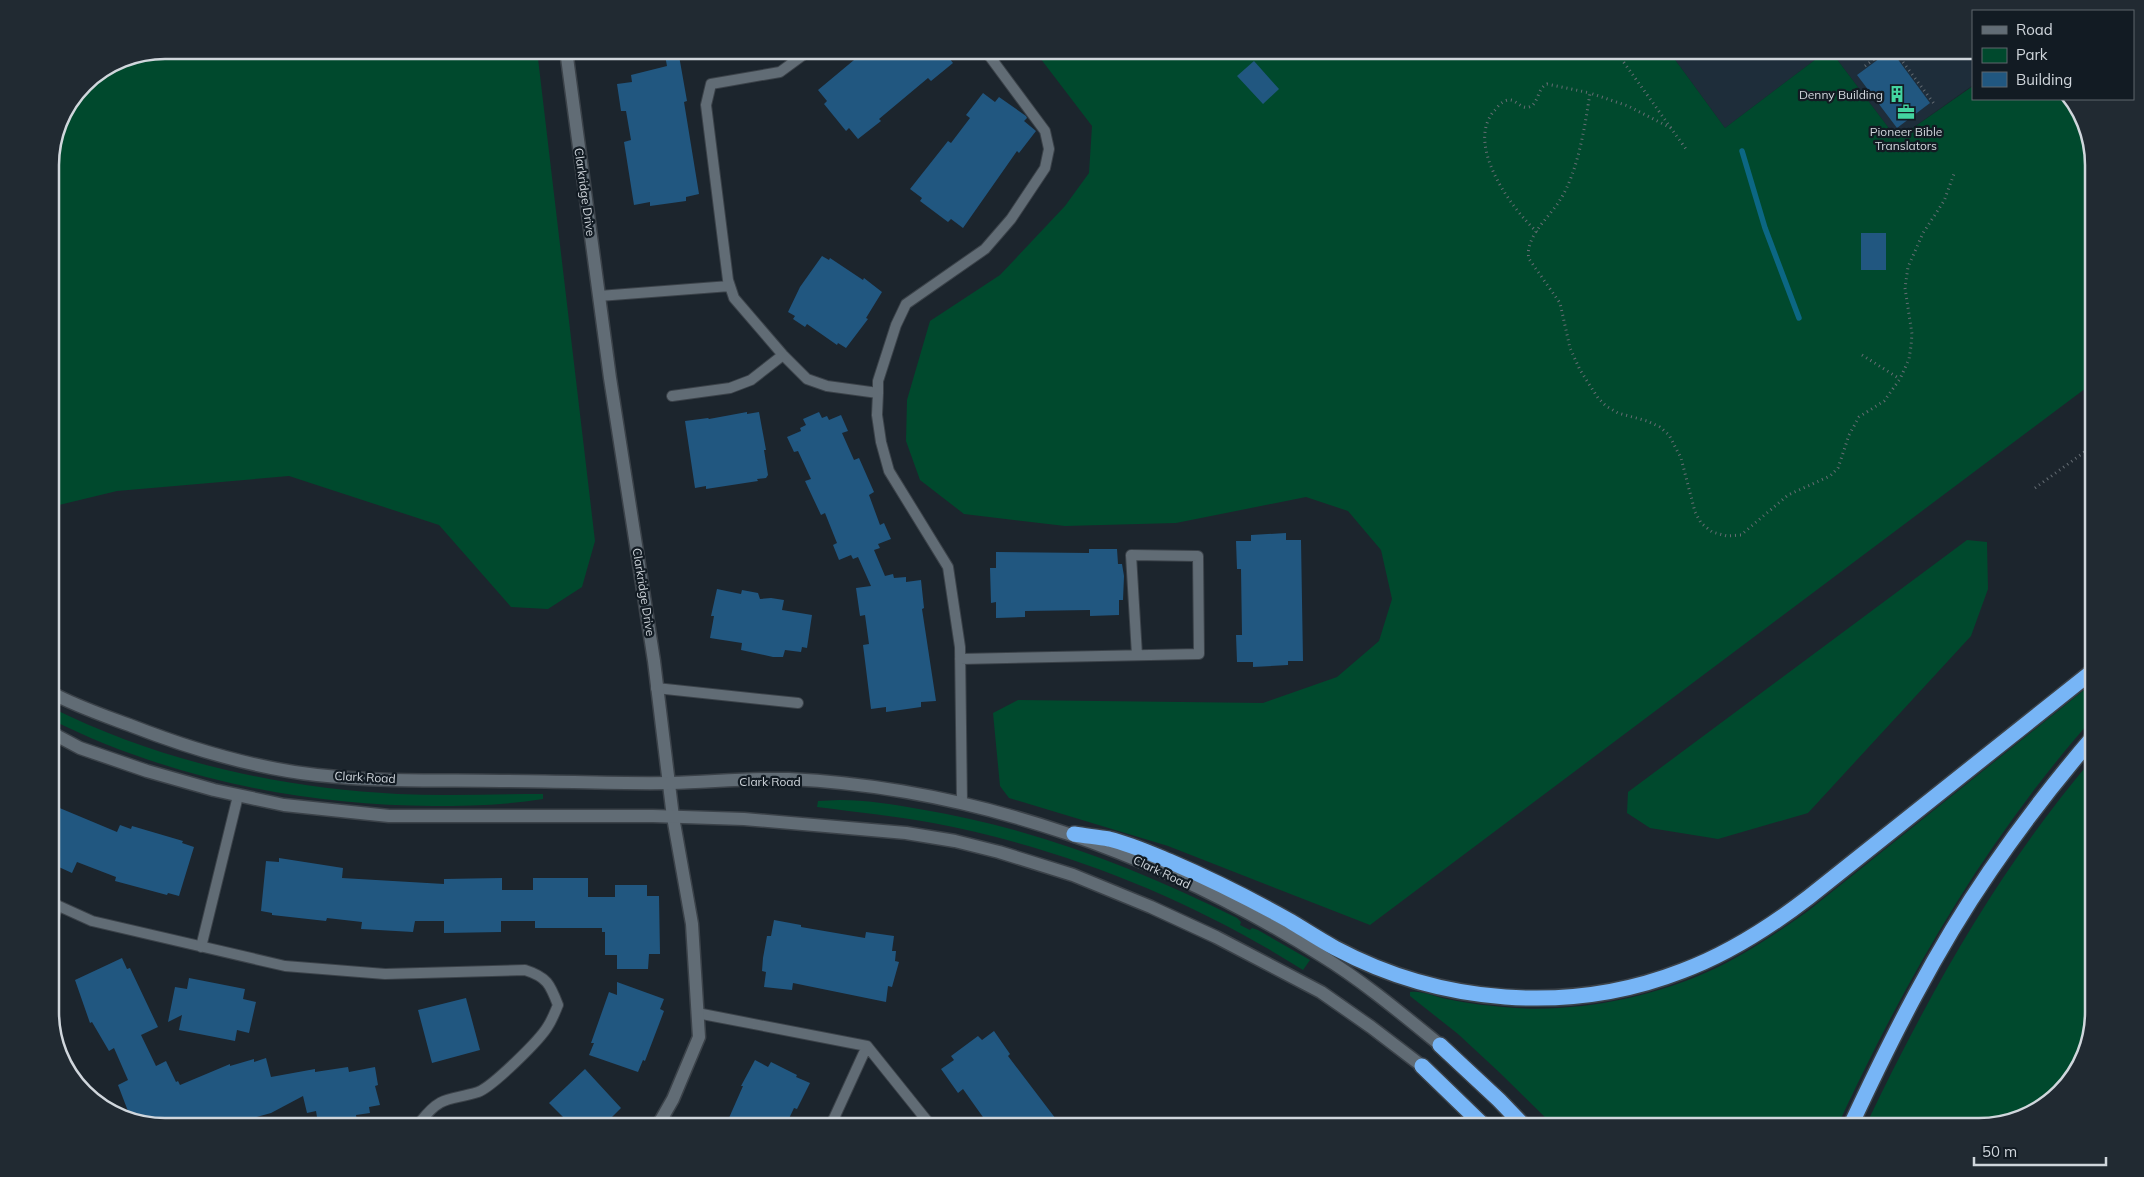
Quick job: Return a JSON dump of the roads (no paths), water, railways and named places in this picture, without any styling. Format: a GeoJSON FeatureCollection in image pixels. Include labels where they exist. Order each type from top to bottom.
{"type":"FeatureCollection","features":[{"type":"Feature","properties":{"kind":"highway"},"geometry":{"type":"LineString","coordinates":[[1074,834],[1108,839],[1150,853],[1251,900],[1360,960],[1391,974],[1432,986],[1495,996],[1544,998],[1594,994],[1644,983],[1681,972],[1748,939],[1786,915],[2085,678]]}},
{"type":"Feature","properties":{"kind":"highway"},"geometry":{"type":"LineString","coordinates":[[1854,1118],[1908,1008],[1989,872],[2034,809],[2085,747]]}},
{"type":"Feature","properties":{"kind":"highway"},"geometry":{"type":"LineString","coordinates":[[1440,1045],[1516,1118]]}},
{"type":"Feature","properties":{"kind":"highway"},"geometry":{"type":"LineString","coordinates":[[1422,1066],[1476,1118]]}},
{"type":"Feature","properties":{"kind":"main road","name":"Clarkridge Drive"},"geometry":{"type":"LineString","coordinates":[[567,59],[599,296],[654,661],[668,783],[692,924],[699,1037],[673,1099],[662,1118]]}},
{"type":"Feature","properties":{"kind":"main road","name":"Clark Road"},"geometry":{"type":"LineString","coordinates":[[59,696],[122,723],[190,748],[255,764],[316,775],[378,779],[668,783],[795,780],[866,785],[962,804],[1074,834],[1156,868],[1277,930],[1324,957],[1387,1002],[1440,1045]]}},
{"type":"Feature","properties":{"kind":"main road"},"geometry":{"type":"LineString","coordinates":[[59,737],[80,748],[147,772],[284,806],[389,816],[744,819],[955,841],[999,852],[1073,875],[1151,907],[1321,992],[1422,1066]]}},
{"type":"Feature","properties":{"kind":"lane"},"geometry":{"type":"LineString","coordinates":[[798,59],[780,72],[711,84],[706,105],[730,286],[734,298],[783,355],[807,379],[827,386],[878,392]]}},
{"type":"Feature","properties":{"kind":"lane"},"geometry":{"type":"LineString","coordinates":[[962,804],[960,659],[948,567],[889,471],[881,442],[878,414],[878,381],[896,325],[906,304],[985,249],[1011,218],[1045,168],[1049,149],[1045,131],[992,59]]}},
{"type":"Feature","properties":{"kind":"lane"},"geometry":{"type":"LineString","coordinates":[[599,296],[730,286]]}},
{"type":"Feature","properties":{"kind":"lane"},"geometry":{"type":"LineString","coordinates":[[672,396],[730,388],[751,380],[783,355]]}},
{"type":"Feature","properties":{"kind":"lane"},"geometry":{"type":"LineString","coordinates":[[960,659],[1137,656],[1199,654],[1198,556],[1131,555],[1137,656]]}},
{"type":"Feature","properties":{"kind":"lane"},"geometry":{"type":"LineString","coordinates":[[656,688],[798,703]]}},
{"type":"Feature","properties":{"kind":"lane"},"geometry":{"type":"LineString","coordinates":[[202,946],[238,796]]}},
{"type":"Feature","properties":{"kind":"lane"},"geometry":{"type":"LineString","coordinates":[[59,906],[92,921],[284,966],[385,974],[525,970],[538,974],[550,984],[558,1005],[548,1027],[506,1072],[479,1092],[454,1096],[432,1106],[423,1118]]}},
{"type":"Feature","properties":{"kind":"lane"},"geometry":{"type":"LineString","coordinates":[[697,1013],[868,1046],[925,1118]]}},
{"type":"Feature","properties":{"kind":"lane"},"geometry":{"type":"LineString","coordinates":[[834,1118],[868,1046]]}},
{"type":"Feature","properties":{"kind":"waterway"},"geometry":{"type":"LineString","coordinates":[[1742,151],[1765,228],[1799,318]]}},
{"type":"Feature","properties":{"kind":"place","name":"Denny Building"},"geometry":{"type":"Point","coordinates":[1897,94]}},
{"type":"Feature","properties":{"kind":"place","name":"Pioneer Bible Translators"},"geometry":{"type":"Point","coordinates":[1906,112]}}]}
